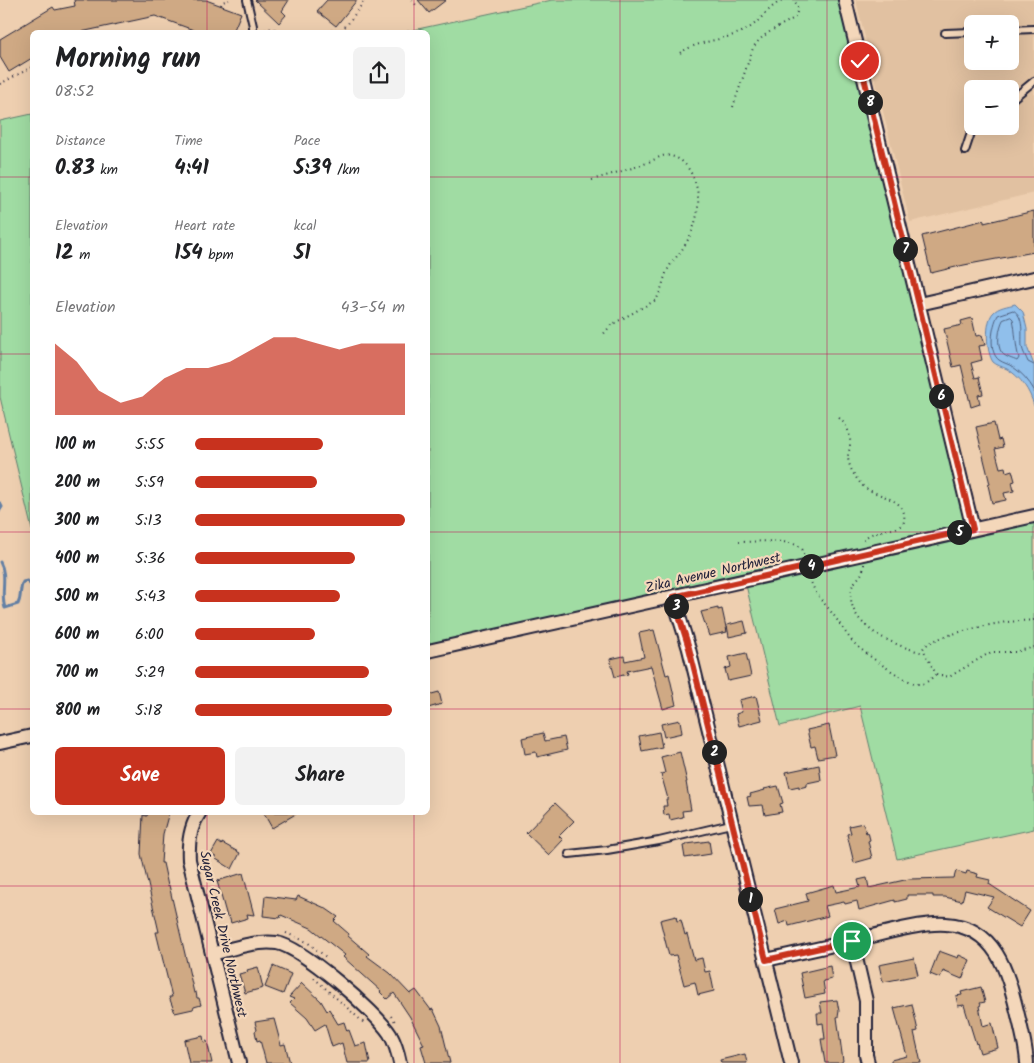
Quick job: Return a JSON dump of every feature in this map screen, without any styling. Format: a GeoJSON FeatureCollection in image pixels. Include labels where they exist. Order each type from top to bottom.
{"type":"FeatureCollection","features":[{"type":"Feature","properties":{"kind":"street"},"geometry":{"type":"LineString","coordinates":[[845,0],[973,529]]}},
{"type":"Feature","properties":{"kind":"street"},"geometry":{"type":"LineString","coordinates":[[918,304],[1034,278]]}},
{"type":"Feature","properties":{"kind":"street","name":"Zika Avenue Northwest"},"geometry":{"type":"LineString","coordinates":[[430,651],[1034,516]]}},
{"type":"Feature","properties":{"kind":"street"},"geometry":{"type":"LineString","coordinates":[[673,597],[689,648],[790,1063]]}},
{"type":"Feature","properties":{"kind":"street"},"geometry":{"type":"LineString","coordinates":[[0,743],[30,736]]}},
{"type":"Feature","properties":{"kind":"street","name":"Sugar Creek Drive Northwest"},"geometry":{"type":"LineString","coordinates":[[198,815],[190,838],[189,860],[239,1063]]}},
{"type":"Feature","properties":{"kind":"street"},"geometry":{"type":"LineString","coordinates":[[766,960],[929,925],[954,925],[962,927],[976,933],[998,953],[1009,980],[1026,1049],[1027,1063]]}},
{"type":"Feature","properties":{"kind":"street"},"geometry":{"type":"LineString","coordinates":[[852,941],[866,1001],[866,1055],[868,1063]]}},
{"type":"Feature","properties":{"kind":"street"},"geometry":{"type":"LineString","coordinates":[[212,954],[254,944],[276,943],[296,950],[312,961],[379,1020],[391,1036],[400,1063]]}},
{"type":"Feature","properties":{"kind":"lane"},"geometry":{"type":"LineString","coordinates":[[247,0],[253,30]]}},
{"type":"Feature","properties":{"kind":"lane"},"geometry":{"type":"LineString","coordinates":[[1019,30],[1034,29]]}},
{"type":"Feature","properties":{"kind":"lane"},"geometry":{"type":"LineString","coordinates":[[944,33],[964,32]]}},
{"type":"Feature","properties":{"kind":"lane"},"geometry":{"type":"LineString","coordinates":[[1019,94],[1034,81]]}},
{"type":"Feature","properties":{"kind":"lane"},"geometry":{"type":"LineString","coordinates":[[965,151],[970,135]]}},
{"type":"Feature","properties":{"kind":"lane"},"geometry":{"type":"LineString","coordinates":[[569,854],[659,841],[731,824]]}},
{"type":"Feature","properties":{"kind":"path"},"geometry":{"type":"LineString","coordinates":[[221,6],[222,2],[229,0]]}},
{"type":"Feature","properties":{"kind":"path"},"geometry":{"type":"LineString","coordinates":[[341,30],[347,25],[365,0]]}},
{"type":"Feature","properties":{"kind":"path"},"geometry":{"type":"LineString","coordinates":[[412,0],[416,5]]}},
{"type":"Feature","properties":{"kind":"path"},"geometry":{"type":"LineString","coordinates":[[680,54],[692,47],[748,29],[775,5],[785,0]]}},
{"type":"Feature","properties":{"kind":"path"},"geometry":{"type":"LineString","coordinates":[[733,107],[752,48],[758,40],[796,17],[798,7],[794,0]]}},
{"type":"Feature","properties":{"kind":"path"},"geometry":{"type":"LineString","coordinates":[[263,30],[273,28],[276,30]]}},
{"type":"Feature","properties":{"kind":"path"},"geometry":{"type":"LineString","coordinates":[[0,84],[30,68]]}},
{"type":"Feature","properties":{"kind":"path"},"geometry":{"type":"LineString","coordinates":[[592,180],[628,170],[669,155],[682,161],[688,168],[699,190],[700,201],[698,212],[684,248],[667,271],[661,292],[656,300],[611,325],[602,336]]}},
{"type":"Feature","properties":{"kind":"path"},"geometry":{"type":"LineString","coordinates":[[739,542],[787,542],[796,544],[802,549],[812,587],[818,598],[831,611],[856,645],[904,680],[922,684],[936,674],[949,677],[991,652],[1015,652],[1034,647]]}},
{"type":"Feature","properties":{"kind":"path"},"geometry":{"type":"LineString","coordinates":[[936,674],[923,649],[928,642],[1006,622],[1034,620]]}},
{"type":"Feature","properties":{"kind":"path"},"geometry":{"type":"LineString","coordinates":[[313,978],[369,1027]]}},
{"type":"Feature","properties":{"kind":"shaded area"},"geometry":{"type":"Polygon","coordinates":[[[856,0],[1034,0],[1034,193],[910,222],[856,0]]]}},
{"type":"Feature","properties":{"kind":"green space"},"geometry":{"type":"Polygon","coordinates":[[[552,0],[845,0],[973,529],[1034,517],[1034,829],[897,859],[860,706],[780,726],[745,581],[430,651],[430,30],[413,30],[552,0]]]}},
{"type":"Feature","properties":{"kind":"green space"},"geometry":{"type":"Polygon","coordinates":[[[30,114],[30,522],[0,397],[0,121],[30,114]]]}},
{"type":"Feature","properties":{"kind":"water"},"geometry":{"type":"Polygon","coordinates":[[[1015,304],[1023,312],[1027,329],[1027,347],[1034,365],[1034,406],[1021,380],[1012,372],[993,362],[989,351],[987,337],[990,317],[998,309],[1015,304]]]}},
{"type":"Feature","properties":{"kind":"building"},"geometry":{"type":"Polygon","coordinates":[[[74,0],[206,0],[241,13],[234,30],[194,30],[155,16],[90,30],[30,30],[30,59],[9,72],[0,57],[0,39],[53,7],[55,10],[75,6],[74,0]]]}},
{"type":"Feature","properties":{"kind":"building"},"geometry":{"type":"Polygon","coordinates":[[[255,0],[289,0],[282,11],[286,15],[279,23],[255,0]]]}},
{"type":"Feature","properties":{"kind":"building"},"geometry":{"type":"Polygon","coordinates":[[[327,0],[357,0],[336,26],[317,11],[327,0]]]}},
{"type":"Feature","properties":{"kind":"building"},"geometry":{"type":"Polygon","coordinates":[[[418,0],[446,0],[429,13],[418,0]]]}},
{"type":"Feature","properties":{"kind":"building"},"geometry":{"type":"Polygon","coordinates":[[[1034,211],[1034,252],[931,273],[922,236],[984,220],[984,223],[1034,211]]]}},
{"type":"Feature","properties":{"kind":"building"},"geometry":{"type":"Polygon","coordinates":[[[972,318],[976,336],[982,335],[985,345],[979,346],[982,360],[971,363],[975,378],[979,377],[983,394],[978,395],[980,404],[971,407],[961,365],[953,367],[944,329],[962,325],[961,321],[972,318]]]}},
{"type":"Feature","properties":{"kind":"building"},"geometry":{"type":"Polygon","coordinates":[[[994,423],[998,440],[1001,439],[1003,447],[995,449],[1000,468],[1005,467],[1006,472],[1012,470],[1015,481],[1012,482],[1014,491],[1004,493],[1006,500],[992,503],[988,485],[990,484],[976,427],[994,423]]]}},
{"type":"Feature","properties":{"kind":"building"},"geometry":{"type":"Polygon","coordinates":[[[718,608],[718,610],[722,609],[727,632],[709,636],[701,612],[718,608]]]}},
{"type":"Feature","properties":{"kind":"building"},"geometry":{"type":"Polygon","coordinates":[[[744,621],[747,633],[729,637],[727,625],[744,621]]]}},
{"type":"Feature","properties":{"kind":"building"},"geometry":{"type":"Polygon","coordinates":[[[654,630],[666,675],[669,674],[676,705],[663,709],[651,666],[627,671],[628,674],[615,677],[610,659],[624,656],[625,661],[644,657],[639,633],[654,630]]]}},
{"type":"Feature","properties":{"kind":"building"},"geometry":{"type":"Polygon","coordinates":[[[746,653],[751,676],[728,681],[725,669],[731,667],[729,657],[746,653]]]}},
{"type":"Feature","properties":{"kind":"building"},"geometry":{"type":"Polygon","coordinates":[[[439,692],[442,704],[430,707],[430,694],[439,692]]]}},
{"type":"Feature","properties":{"kind":"building"},"geometry":{"type":"Polygon","coordinates":[[[756,696],[762,720],[739,726],[736,714],[742,712],[739,700],[756,696]]]}},
{"type":"Feature","properties":{"kind":"building"},"geometry":{"type":"Polygon","coordinates":[[[680,720],[682,733],[664,737],[661,724],[680,720]]]}},
{"type":"Feature","properties":{"kind":"building"},"geometry":{"type":"Polygon","coordinates":[[[829,725],[835,755],[818,758],[815,746],[811,747],[807,730],[829,725]]]}},
{"type":"Feature","properties":{"kind":"building"},"geometry":{"type":"Polygon","coordinates":[[[659,732],[662,747],[642,751],[639,736],[659,732]]]}},
{"type":"Feature","properties":{"kind":"building"},"geometry":{"type":"Polygon","coordinates":[[[543,733],[545,741],[564,737],[567,750],[537,757],[536,752],[525,754],[522,738],[543,733]]]}},
{"type":"Feature","properties":{"kind":"building"},"geometry":{"type":"Polygon","coordinates":[[[680,752],[691,810],[682,811],[683,817],[670,820],[669,814],[664,815],[663,806],[667,806],[666,799],[668,799],[661,774],[665,773],[661,757],[680,752]]]}},
{"type":"Feature","properties":{"kind":"building"},"geometry":{"type":"Polygon","coordinates":[[[819,765],[821,780],[807,783],[807,786],[790,788],[786,772],[819,765]]]}},
{"type":"Feature","properties":{"kind":"building"},"geometry":{"type":"Polygon","coordinates":[[[778,786],[783,803],[780,804],[782,812],[765,815],[763,805],[749,806],[747,797],[751,796],[750,794],[778,786]]]}},
{"type":"Feature","properties":{"kind":"building"},"geometry":{"type":"Polygon","coordinates":[[[555,803],[574,821],[559,836],[563,840],[549,855],[526,833],[555,803]]]}},
{"type":"Feature","properties":{"kind":"building"},"geometry":{"type":"Polygon","coordinates":[[[143,815],[168,815],[163,834],[161,863],[163,863],[169,885],[194,993],[196,992],[201,1005],[175,1013],[169,997],[172,997],[156,932],[159,932],[141,854],[143,815]]]}},
{"type":"Feature","properties":{"kind":"building"},"geometry":{"type":"Polygon","coordinates":[[[265,815],[294,815],[272,828],[265,815]]]}},
{"type":"Feature","properties":{"kind":"building"},"geometry":{"type":"Polygon","coordinates":[[[863,823],[866,833],[868,832],[872,858],[854,863],[847,834],[851,833],[849,826],[863,823]]]}},
{"type":"Feature","properties":{"kind":"building"},"geometry":{"type":"Polygon","coordinates":[[[709,841],[711,854],[685,858],[683,846],[709,841]]]}},
{"type":"Feature","properties":{"kind":"building"},"geometry":{"type":"Polygon","coordinates":[[[218,842],[240,853],[232,869],[211,854],[218,842]]]}},
{"type":"Feature","properties":{"kind":"building"},"geometry":{"type":"Polygon","coordinates":[[[956,871],[966,874],[967,871],[978,874],[977,877],[990,880],[989,884],[1030,911],[1020,927],[987,907],[994,897],[965,890],[962,901],[945,897],[933,897],[933,895],[907,895],[907,899],[895,902],[895,900],[859,910],[857,901],[845,904],[844,902],[825,906],[828,916],[789,926],[788,921],[779,924],[775,909],[808,901],[806,893],[834,885],[836,892],[860,887],[858,880],[867,878],[869,888],[909,879],[954,878],[956,871]]]}},
{"type":"Feature","properties":{"kind":"building"},"geometry":{"type":"Polygon","coordinates":[[[243,873],[254,915],[247,914],[248,918],[231,923],[229,916],[227,917],[217,881],[243,873]]]}},
{"type":"Feature","properties":{"kind":"building"},"geometry":{"type":"Polygon","coordinates":[[[265,896],[296,900],[298,896],[325,908],[338,917],[334,921],[369,954],[367,956],[390,973],[410,994],[416,990],[431,1010],[433,1009],[441,1026],[450,1063],[426,1063],[421,1046],[424,1045],[410,1017],[394,993],[387,999],[381,991],[343,957],[345,955],[311,928],[281,915],[280,918],[263,916],[265,896]]]}},
{"type":"Feature","properties":{"kind":"building"},"geometry":{"type":"Polygon","coordinates":[[[676,916],[677,921],[681,920],[685,935],[687,934],[694,960],[702,958],[705,972],[710,971],[714,991],[698,995],[695,982],[684,985],[676,955],[669,956],[660,920],[676,916]]]}},
{"type":"Feature","properties":{"kind":"building"},"geometry":{"type":"Polygon","coordinates":[[[939,951],[958,958],[959,955],[970,960],[962,979],[943,971],[940,978],[930,974],[939,951]]]}},
{"type":"Feature","properties":{"kind":"building"},"geometry":{"type":"Polygon","coordinates":[[[914,958],[918,975],[883,982],[879,965],[914,958]]]}},
{"type":"Feature","properties":{"kind":"building"},"geometry":{"type":"Polygon","coordinates":[[[273,966],[291,974],[283,994],[265,987],[273,966]]]}},
{"type":"Feature","properties":{"kind":"building"},"geometry":{"type":"Polygon","coordinates":[[[830,966],[832,979],[823,981],[825,994],[805,998],[800,973],[830,966]]]}},
{"type":"Feature","properties":{"kind":"building"},"geometry":{"type":"Polygon","coordinates":[[[258,967],[263,988],[245,993],[239,974],[258,967]]]}},
{"type":"Feature","properties":{"kind":"building"},"geometry":{"type":"Polygon","coordinates":[[[302,983],[321,1001],[327,1011],[329,1009],[338,1024],[344,1022],[355,1046],[366,1043],[370,1063],[347,1063],[342,1043],[332,1047],[325,1024],[315,1030],[307,1018],[290,1003],[294,999],[289,997],[302,983]]]}},
{"type":"Feature","properties":{"kind":"building"},"geometry":{"type":"Polygon","coordinates":[[[981,987],[985,1002],[980,1003],[981,1005],[979,1006],[983,1026],[992,1023],[998,1048],[980,1053],[964,1005],[958,1006],[956,996],[962,995],[961,992],[981,987]]]}},
{"type":"Feature","properties":{"kind":"building"},"geometry":{"type":"Polygon","coordinates":[[[837,1000],[839,1011],[837,1017],[843,1061],[840,1063],[825,1063],[821,1039],[825,1039],[823,1023],[818,1024],[817,1013],[822,1013],[820,1002],[837,1000]]]}},
{"type":"Feature","properties":{"kind":"building"},"geometry":{"type":"Polygon","coordinates":[[[912,1004],[918,1031],[914,1032],[921,1063],[891,1063],[891,1060],[907,1056],[894,1008],[912,1004]]]}},
{"type":"Feature","properties":{"kind":"building"},"geometry":{"type":"Polygon","coordinates":[[[274,1019],[281,1045],[285,1044],[290,1063],[266,1063],[260,1040],[257,1041],[255,1022],[274,1019]]]}},
{"type":"Feature","properties":{"kind":"building"},"geometry":{"type":"Polygon","coordinates":[[[203,1036],[204,1042],[207,1041],[212,1063],[189,1063],[184,1040],[203,1036]]]}},
{"type":"Feature","properties":{"kind":"building"},"geometry":{"type":"Polygon","coordinates":[[[745,1054],[747,1063],[721,1063],[720,1060],[745,1054]]]}},
{"type":"Feature","properties":{"kind":"waterway"},"geometry":{"type":"LineString","coordinates":[[0,503],[2,507],[0,510]]}},
{"type":"Feature","properties":{"kind":"waterway"},"geometry":{"type":"LineString","coordinates":[[0,562],[4,579],[3,596],[5,608],[18,604],[23,582],[27,581],[30,584]]}},
{"type":"Feature","properties":{"kind":"route"},"geometry":{"type":"LineString","coordinates":[[852,941],[766,960],[689,648],[673,597],[973,529],[860,61]]}}]}
